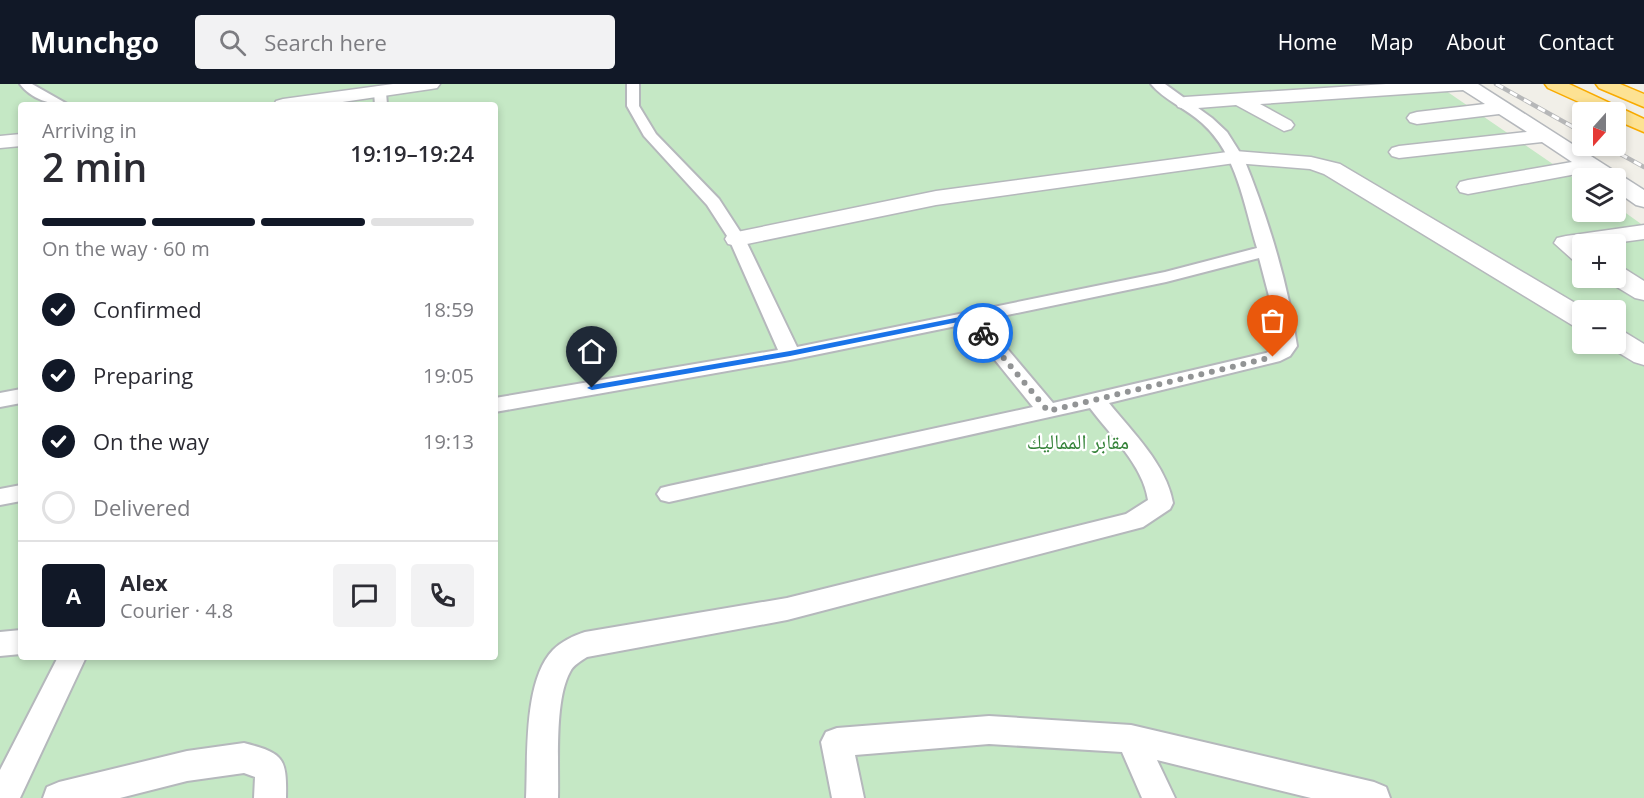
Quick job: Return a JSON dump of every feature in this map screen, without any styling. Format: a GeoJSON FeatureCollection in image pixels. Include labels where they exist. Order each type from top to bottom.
{"type":"FeatureCollection","features":[{"type":"Feature","properties":{"kind":"highway"},"geometry":{"type":"LineString","coordinates":[[1554,84],[1592,102]]}},
{"type":"Feature","properties":{"kind":"highway"},"geometry":{"type":"LineString","coordinates":[[1605,84],[1644,101]]}},
{"type":"Feature","properties":{"kind":"highway"},"geometry":{"type":"LineString","coordinates":[[1626,118],[1644,126]]}},
{"type":"Feature","properties":{"kind":"street"},"geometry":{"type":"LineString","coordinates":[[325,102],[380,98],[431,84]]}},
{"type":"Feature","properties":{"kind":"street"},"geometry":{"type":"LineString","coordinates":[[1185,103],[1243,94],[1466,84],[1596,168]]}},
{"type":"Feature","properties":{"kind":"street"},"geometry":{"type":"LineString","coordinates":[[1243,94],[1284,125]]}},
{"type":"Feature","properties":{"kind":"street"},"geometry":{"type":"LineString","coordinates":[[1417,118],[1502,108]]}},
{"type":"Feature","properties":{"kind":"street"},"geometry":{"type":"LineString","coordinates":[[1399,152],[1546,136]]}},
{"type":"Feature","properties":{"kind":"street"},"geometry":{"type":"LineString","coordinates":[[0,142],[18,140]]}},
{"type":"Feature","properties":{"kind":"street"},"geometry":{"type":"LineString","coordinates":[[737,239],[936,198],[1235,157],[1311,163],[1332,169],[1572,314]]}},
{"type":"Feature","properties":{"kind":"street"},"geometry":{"type":"LineString","coordinates":[[1468,187],[1591,165]]}},
{"type":"Feature","properties":{"kind":"street"},"geometry":{"type":"LineString","coordinates":[[1626,188],[1644,200]]}},
{"type":"Feature","properties":{"kind":"street"},"geometry":{"type":"LineString","coordinates":[[1626,235],[1644,232]]}},
{"type":"Feature","properties":{"kind":"street"},"geometry":{"type":"LineString","coordinates":[[1626,281],[1644,292]]}},
{"type":"Feature","properties":{"kind":"lane"},"geometry":{"type":"LineString","coordinates":[[26,84],[30,89],[57,102]]}},
{"type":"Feature","properties":{"kind":"lane"},"geometry":{"type":"LineString","coordinates":[[633,84],[633,106],[651,136],[713,202],[737,239],[790,354]]}},
{"type":"Feature","properties":{"kind":"lane"},"geometry":{"type":"LineString","coordinates":[[669,494],[1048,411],[1273,357],[1283,352],[1287,346],[1283,315],[1266,251],[1235,157],[1223,137],[1205,118],[1157,84]]}},
{"type":"Feature","properties":{"kind":"lane"},"geometry":{"type":"LineString","coordinates":[[498,404],[790,354],[1166,277],[1266,251]]}},
{"type":"Feature","properties":{"kind":"lane"},"geometry":{"type":"LineString","coordinates":[[970,317],[1048,411]]}},
{"type":"Feature","properties":{"kind":"lane"},"geometry":{"type":"LineString","coordinates":[[0,400],[18,397]]}},
{"type":"Feature","properties":{"kind":"lane"},"geometry":{"type":"LineString","coordinates":[[542,798],[548,697],[557,667],[570,651],[578,647],[787,609],[1134,521],[1161,503],[1161,492],[1150,471],[1095,400]]}},
{"type":"Feature","properties":{"kind":"lane"},"geometry":{"type":"LineString","coordinates":[[0,497],[18,494]]}},
{"type":"Feature","properties":{"kind":"lane"},"geometry":{"type":"LineString","coordinates":[[0,644],[18,642]]}},
{"type":"Feature","properties":{"kind":"lane"},"geometry":{"type":"LineString","coordinates":[[3,798],[71,660]]}},
{"type":"Feature","properties":{"kind":"lane"},"geometry":{"type":"LineString","coordinates":[[848,798],[837,742],[989,730],[1131,739],[1374,798]]}},
{"type":"Feature","properties":{"kind":"lane"},"geometry":{"type":"LineString","coordinates":[[1131,739],[1159,798]]}},
{"type":"Feature","properties":{"kind":"lane"},"geometry":{"type":"LineString","coordinates":[[59,798],[187,766],[244,758],[263,763],[271,772],[270,798]]}},
{"type":"Feature","properties":{"kind":"green space","name":"مقابر المماليك"},"geometry":{"type":"Polygon","coordinates":[[[0,84],[1436,84],[1572,177],[1572,222],[1626,222],[1626,213],[1644,226],[1644,798],[0,798],[0,84]]]}},
{"type":"Feature","properties":{"kind":"railway"},"geometry":{"type":"LineString","coordinates":[[1496,84],[1572,126]]}},
{"type":"Feature","properties":{"kind":"railway"},"geometry":{"type":"LineString","coordinates":[[1624,156],[1644,167]]}},
{"type":"Feature","properties":{"kind":"way so far"},"geometry":{"type":"LineString","coordinates":[[983,333],[1048,411],[1273,357]]}},
{"type":"Feature","properties":{"kind":"route"},"geometry":{"type":"LineString","coordinates":[[592,388],[790,354],[970,317],[983,333]]}}]}
